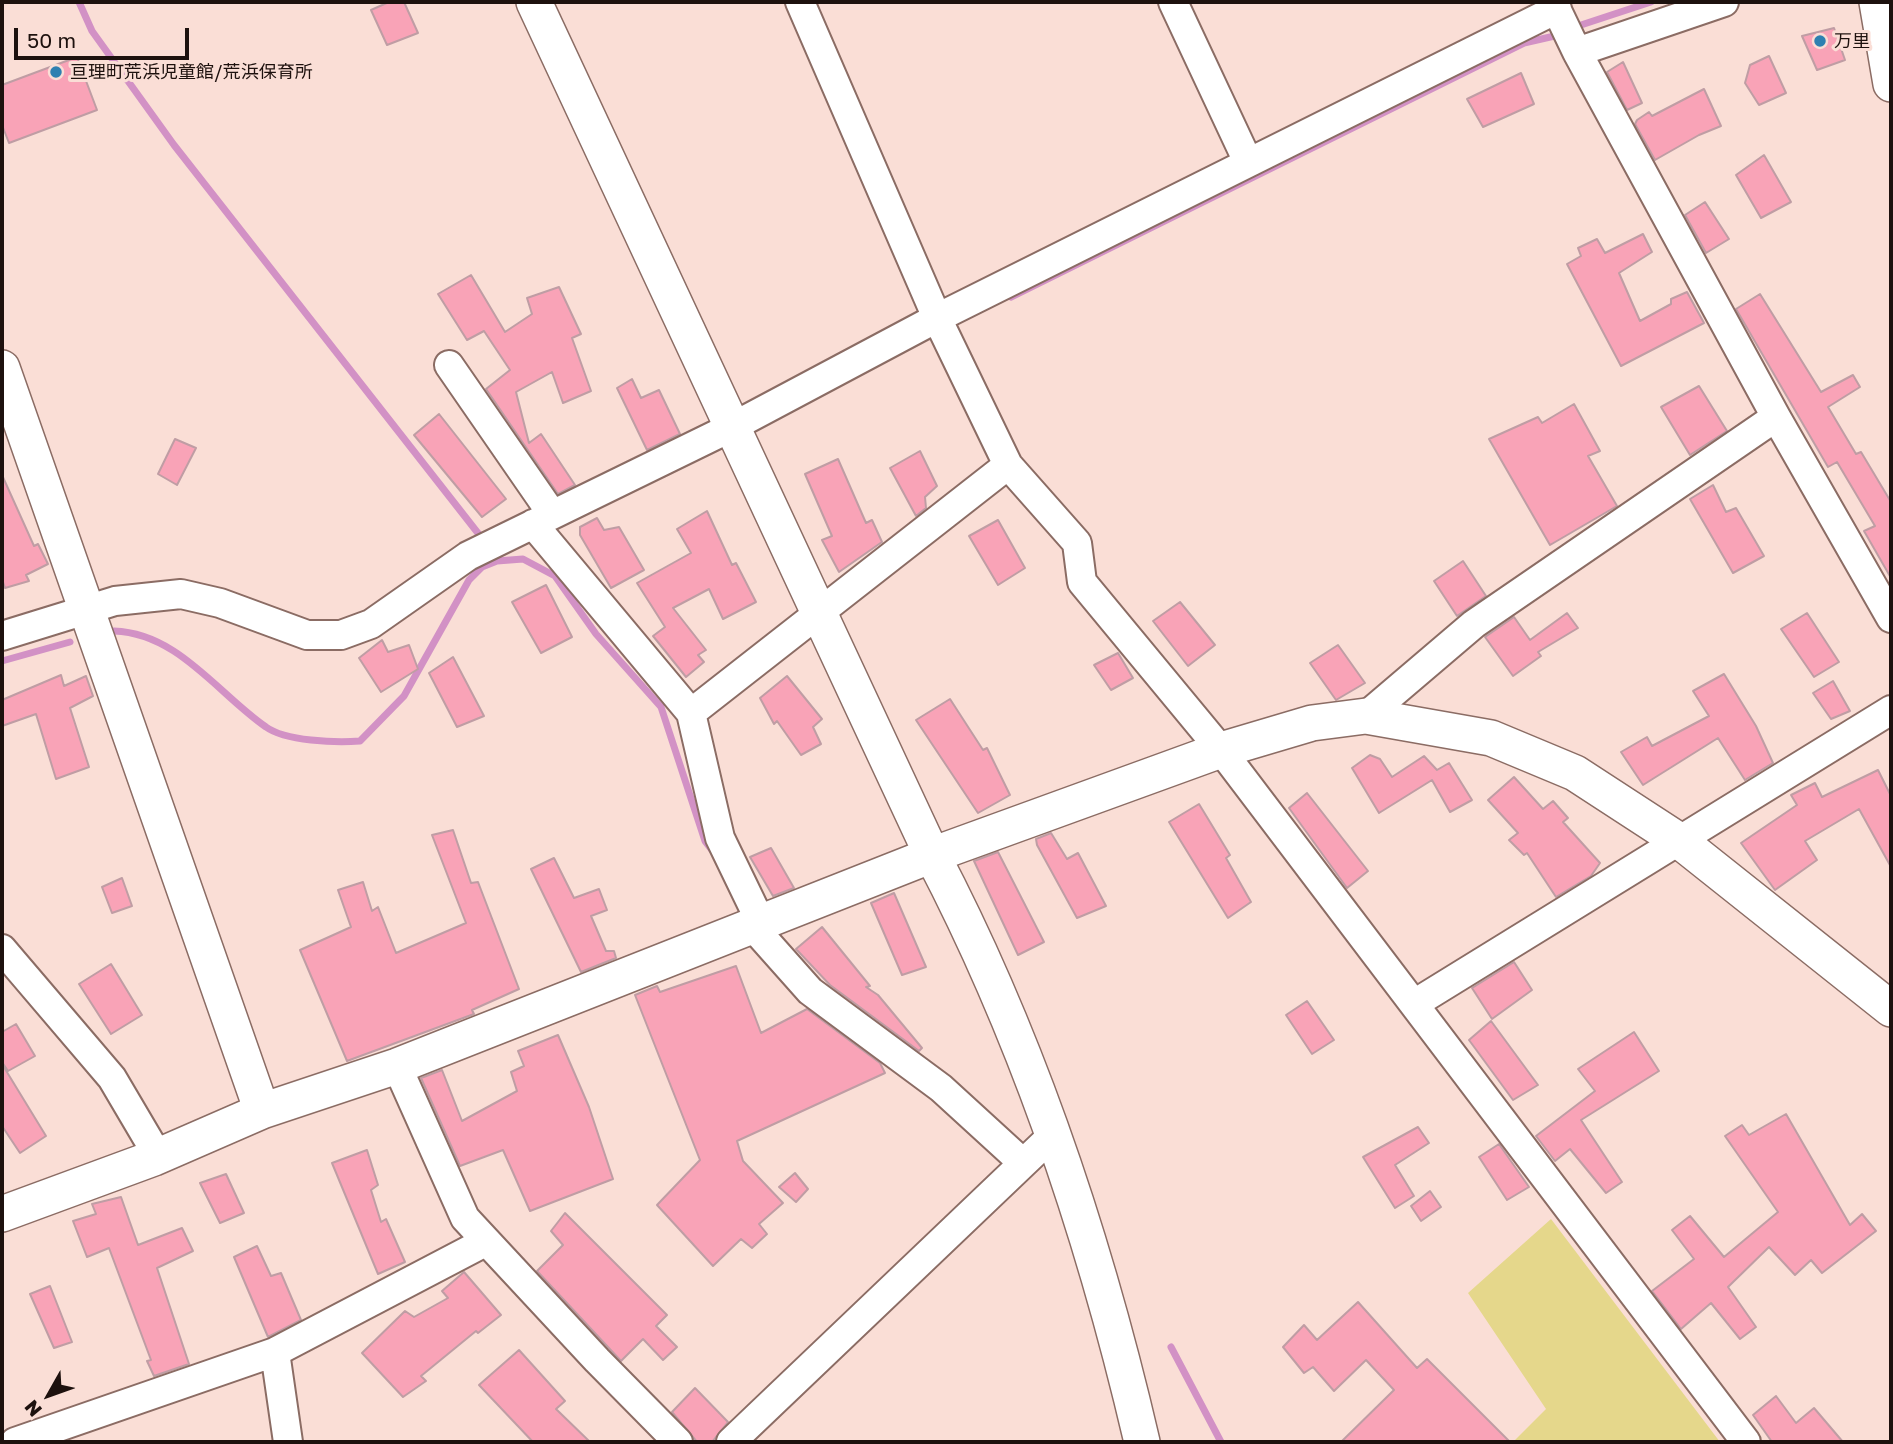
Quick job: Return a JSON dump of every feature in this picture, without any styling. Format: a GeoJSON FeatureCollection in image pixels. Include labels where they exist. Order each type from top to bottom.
{"type":"FeatureCollection","features":[{"type":"Feature","properties":{"kind":"street"},"geometry":{"type":"LineString","coordinates":[[534,2],[932,855],[972,931],[1054,1134],[1121,1355],[1142,1442]]}},
{"type":"Feature","properties":{"kind":"street"},"geometry":{"type":"LineString","coordinates":[[800,2],[937,318],[1008,465],[1077,543],[1082,582],[1221,750],[1745,1442]]}},
{"type":"Feature","properties":{"kind":"street"},"geometry":{"type":"LineString","coordinates":[[1172,2],[1248,162]]}},
{"type":"Feature","properties":{"kind":"street"},"geometry":{"type":"LineString","coordinates":[[1577,52],[1724,2]]}},
{"type":"Feature","properties":{"kind":"street"},"geometry":{"type":"LineString","coordinates":[[1877,2],[1891,85]]}},
{"type":"Feature","properties":{"kind":"street"},"geometry":{"type":"LineString","coordinates":[[2,636],[145,595],[181,594],[220,603],[307,635],[341,635],[371,624],[468,556],[732,427],[937,318],[1555,5],[1577,52],[1776,417],[1891,618]]}},
{"type":"Feature","properties":{"kind":"street"},"geometry":{"type":"LineString","coordinates":[[449,365],[543,519],[691,713],[720,838],[758,926],[810,991],[941,1088],[1017,1156]]}},
{"type":"Feature","properties":{"kind":"street"},"geometry":{"type":"LineString","coordinates":[[2,369],[262,1111]]}},
{"type":"Feature","properties":{"kind":"street"},"geometry":{"type":"LineString","coordinates":[[1366,716],[1474,624],[1776,417]]}},
{"type":"Feature","properties":{"kind":"street"},"geometry":{"type":"LineString","coordinates":[[691,713],[1008,465]]}},
{"type":"Feature","properties":{"kind":"street"},"geometry":{"type":"LineString","coordinates":[[1414,1004],[1681,842],[1891,710]]}},
{"type":"Feature","properties":{"kind":"street"},"geometry":{"type":"LineString","coordinates":[[2,1214],[158,1156],[262,1111],[397,1066],[758,926],[932,855],[1221,750],[1312,723],[1366,716],[1491,738],[1574,773],[1681,842],[1891,1009]]}},
{"type":"Feature","properties":{"kind":"street"},"geometry":{"type":"LineString","coordinates":[[2,948],[112,1078],[158,1156]]}},
{"type":"Feature","properties":{"kind":"street"},"geometry":{"type":"LineString","coordinates":[[397,1066],[465,1218],[678,1442]]}},
{"type":"Feature","properties":{"kind":"street"},"geometry":{"type":"LineString","coordinates":[[731,1442],[1017,1156],[1054,1134]]}},
{"type":"Feature","properties":{"kind":"street"},"geometry":{"type":"LineString","coordinates":[[15,1442],[275,1352],[485,1242]]}},
{"type":"Feature","properties":{"kind":"street"},"geometry":{"type":"LineString","coordinates":[[275,1352],[288,1442]]}},
{"type":"Feature","properties":{"kind":"shaded area"},"geometry":{"type":"Polygon","coordinates":[[[1551,1219],[1720,1442],[1513,1442],[1546,1409],[1468,1293],[1551,1219]]]}},
{"type":"Feature","properties":{"kind":"building"},"geometry":{"type":"Polygon","coordinates":[[[389,2],[404,2],[418,33],[387,45],[371,10],[389,2]]]}},
{"type":"Feature","properties":{"kind":"building"},"geometry":{"type":"Polygon","coordinates":[[[1834,28],[1845,60],[1817,70],[1802,36],[1834,28]]]}},
{"type":"Feature","properties":{"kind":"building"},"geometry":{"type":"Polygon","coordinates":[[[1769,56],[1786,93],[1759,105],[1745,83],[1750,65],[1769,56]]]}},
{"type":"Feature","properties":{"kind":"building"},"geometry":{"type":"Polygon","coordinates":[[[77,57],[97,110],[9,143],[2,125],[2,85],[77,57]]]}},
{"type":"Feature","properties":{"kind":"building"},"geometry":{"type":"Polygon","coordinates":[[[1623,62],[1642,103],[1627,110],[1607,72],[1623,62]]]}},
{"type":"Feature","properties":{"kind":"building"},"geometry":{"type":"Polygon","coordinates":[[[1521,73],[1534,104],[1483,127],[1467,99],[1521,73]]]}},
{"type":"Feature","properties":{"kind":"building"},"geometry":{"type":"Polygon","coordinates":[[[1704,89],[1721,126],[1655,160],[1635,124],[1637,120],[1649,112],[1652,116],[1704,89]]]}},
{"type":"Feature","properties":{"kind":"building"},"geometry":{"type":"Polygon","coordinates":[[[1764,155],[1791,202],[1761,218],[1736,175],[1764,155]]]}},
{"type":"Feature","properties":{"kind":"building"},"geometry":{"type":"Polygon","coordinates":[[[1705,202],[1729,239],[1706,253],[1685,215],[1705,202]]]}},
{"type":"Feature","properties":{"kind":"building"},"geometry":{"type":"Polygon","coordinates":[[[1643,234],[1652,252],[1619,273],[1640,321],[1671,304],[1671,299],[1687,292],[1704,323],[1621,366],[1567,264],[1581,256],[1578,248],[1597,239],[1605,253],[1643,234]]]}},
{"type":"Feature","properties":{"kind":"building"},"geometry":{"type":"Polygon","coordinates":[[[471,275],[505,332],[532,314],[527,298],[559,287],[581,334],[572,338],[591,391],[563,403],[552,372],[516,392],[529,443],[541,434],[575,485],[558,494],[486,389],[510,370],[484,331],[467,340],[438,294],[471,275]]]}},
{"type":"Feature","properties":{"kind":"building"},"geometry":{"type":"Polygon","coordinates":[[[1760,294],[1821,392],[1853,375],[1860,387],[1828,407],[1856,454],[1861,452],[1891,502],[1891,578],[1864,531],[1875,526],[1837,462],[1828,467],[1736,309],[1760,294]]]}},
{"type":"Feature","properties":{"kind":"building"},"geometry":{"type":"Polygon","coordinates":[[[632,379],[641,398],[659,390],[680,434],[647,450],[617,388],[632,379]]]}},
{"type":"Feature","properties":{"kind":"building"},"geometry":{"type":"Polygon","coordinates":[[[1699,386],[1727,431],[1690,455],[1661,407],[1699,386]]]}},
{"type":"Feature","properties":{"kind":"building"},"geometry":{"type":"Polygon","coordinates":[[[1574,404],[1600,451],[1588,456],[1617,506],[1550,545],[1489,439],[1538,417],[1542,423],[1574,404]]]}},
{"type":"Feature","properties":{"kind":"building"},"geometry":{"type":"Polygon","coordinates":[[[439,414],[506,499],[482,517],[414,435],[439,414]]]}},
{"type":"Feature","properties":{"kind":"building"},"geometry":{"type":"Polygon","coordinates":[[[175,439],[196,448],[177,485],[158,474],[175,439]]]}},
{"type":"Feature","properties":{"kind":"building"},"geometry":{"type":"Polygon","coordinates":[[[920,451],[937,486],[925,497],[926,508],[916,516],[890,468],[920,451]]]}},
{"type":"Feature","properties":{"kind":"building"},"geometry":{"type":"Polygon","coordinates":[[[838,459],[866,523],[872,520],[882,542],[839,572],[822,540],[832,536],[805,474],[838,459]]]}},
{"type":"Feature","properties":{"kind":"building"},"geometry":{"type":"Polygon","coordinates":[[[2,475],[34,546],[38,544],[48,564],[26,575],[29,581],[5,588],[2,579],[2,475]]]}},
{"type":"Feature","properties":{"kind":"building"},"geometry":{"type":"Polygon","coordinates":[[[1713,485],[1726,512],[1736,508],[1764,556],[1733,573],[1690,499],[1713,485]]]}},
{"type":"Feature","properties":{"kind":"building"},"geometry":{"type":"Polygon","coordinates":[[[707,511],[732,565],[736,563],[756,602],[723,619],[709,589],[673,608],[706,650],[698,655],[704,662],[686,677],[653,636],[665,627],[637,583],[691,553],[677,529],[707,511]]]}},
{"type":"Feature","properties":{"kind":"building"},"geometry":{"type":"Polygon","coordinates":[[[597,518],[604,530],[619,527],[644,570],[611,588],[580,535],[580,527],[597,518]]]}},
{"type":"Feature","properties":{"kind":"building"},"geometry":{"type":"Polygon","coordinates":[[[998,520],[1025,568],[998,585],[969,536],[998,520]]]}},
{"type":"Feature","properties":{"kind":"building"},"geometry":{"type":"Polygon","coordinates":[[[1463,561],[1486,596],[1457,616],[1434,581],[1463,561]]]}},
{"type":"Feature","properties":{"kind":"building"},"geometry":{"type":"Polygon","coordinates":[[[546,585],[572,637],[541,653],[512,602],[546,585]]]}},
{"type":"Feature","properties":{"kind":"building"},"geometry":{"type":"Polygon","coordinates":[[[1180,602],[1215,645],[1188,666],[1153,621],[1180,602]]]}},
{"type":"Feature","properties":{"kind":"building"},"geometry":{"type":"Polygon","coordinates":[[[1567,613],[1578,628],[1538,652],[1541,656],[1513,676],[1485,637],[1514,617],[1530,640],[1567,613]]]}},
{"type":"Feature","properties":{"kind":"building"},"geometry":{"type":"Polygon","coordinates":[[[1807,613],[1839,662],[1814,677],[1781,629],[1807,613]]]}},
{"type":"Feature","properties":{"kind":"building"},"geometry":{"type":"Polygon","coordinates":[[[382,640],[388,652],[409,645],[418,669],[381,692],[359,658],[382,640]]]}},
{"type":"Feature","properties":{"kind":"building"},"geometry":{"type":"Polygon","coordinates":[[[1338,645],[1365,683],[1336,700],[1310,663],[1338,645]]]}},
{"type":"Feature","properties":{"kind":"building"},"geometry":{"type":"Polygon","coordinates":[[[1118,653],[1133,678],[1111,690],[1094,665],[1118,653]]]}},
{"type":"Feature","properties":{"kind":"building"},"geometry":{"type":"Polygon","coordinates":[[[453,657],[484,716],[457,727],[429,673],[453,657]]]}},
{"type":"Feature","properties":{"kind":"building"},"geometry":{"type":"Polygon","coordinates":[[[1724,674],[1756,726],[1773,763],[1745,780],[1718,738],[1643,785],[1621,752],[1647,737],[1652,746],[1709,716],[1693,691],[1724,674]]]}},
{"type":"Feature","properties":{"kind":"building"},"geometry":{"type":"Polygon","coordinates":[[[61,675],[64,686],[86,676],[93,696],[70,708],[89,767],[56,779],[36,714],[2,726],[2,700],[61,675]]]}},
{"type":"Feature","properties":{"kind":"building"},"geometry":{"type":"Polygon","coordinates":[[[787,676],[822,719],[813,727],[821,744],[801,755],[777,721],[774,724],[760,698],[787,676]]]}},
{"type":"Feature","properties":{"kind":"building"},"geometry":{"type":"Polygon","coordinates":[[[1833,681],[1850,711],[1831,719],[1813,693],[1833,681]]]}},
{"type":"Feature","properties":{"kind":"building"},"geometry":{"type":"Polygon","coordinates":[[[950,699],[983,750],[987,748],[1010,795],[978,813],[916,720],[950,699]]]}},
{"type":"Feature","properties":{"kind":"building"},"geometry":{"type":"Polygon","coordinates":[[[1370,755],[1380,759],[1392,777],[1424,756],[1437,770],[1449,763],[1472,800],[1450,812],[1432,780],[1379,813],[1352,768],[1370,755]]]}},
{"type":"Feature","properties":{"kind":"building"},"geometry":{"type":"Polygon","coordinates":[[[1878,770],[1891,796],[1891,867],[1859,809],[1805,841],[1817,860],[1775,890],[1741,843],[1797,805],[1791,795],[1815,783],[1822,797],[1878,770]]]}},
{"type":"Feature","properties":{"kind":"building"},"geometry":{"type":"Polygon","coordinates":[[[1514,777],[1543,809],[1553,801],[1568,818],[1563,822],[1600,863],[1591,876],[1556,897],[1527,853],[1524,855],[1509,840],[1518,833],[1488,800],[1514,777]]]}},
{"type":"Feature","properties":{"kind":"building"},"geometry":{"type":"Polygon","coordinates":[[[1307,793],[1368,871],[1347,888],[1289,808],[1307,793]]]}},
{"type":"Feature","properties":{"kind":"building"},"geometry":{"type":"Polygon","coordinates":[[[1199,804],[1230,855],[1226,858],[1251,902],[1228,918],[1169,822],[1199,804]]]}},
{"type":"Feature","properties":{"kind":"building"},"geometry":{"type":"Polygon","coordinates":[[[453,830],[471,883],[478,882],[519,989],[472,1010],[474,1014],[347,1061],[300,950],[351,927],[338,890],[363,882],[372,911],[378,907],[396,953],[466,923],[432,835],[453,830]]]}},
{"type":"Feature","properties":{"kind":"building"},"geometry":{"type":"Polygon","coordinates":[[[1051,833],[1067,859],[1078,853],[1106,906],[1077,918],[1037,845],[1036,839],[1051,833]]]}},
{"type":"Feature","properties":{"kind":"building"},"geometry":{"type":"Polygon","coordinates":[[[771,848],[794,888],[773,896],[750,857],[771,848]]]}},
{"type":"Feature","properties":{"kind":"building"},"geometry":{"type":"Polygon","coordinates":[[[998,852],[1044,942],[1018,955],[974,861],[998,852]]]}},
{"type":"Feature","properties":{"kind":"building"},"geometry":{"type":"Polygon","coordinates":[[[554,858],[574,898],[599,889],[607,910],[591,916],[606,951],[614,951],[616,958],[581,972],[531,869],[554,858]]]}},
{"type":"Feature","properties":{"kind":"building"},"geometry":{"type":"Polygon","coordinates":[[[122,878],[132,906],[112,913],[102,887],[122,878]]]}},
{"type":"Feature","properties":{"kind":"building"},"geometry":{"type":"Polygon","coordinates":[[[894,893],[926,967],[902,975],[871,903],[894,893]]]}},
{"type":"Feature","properties":{"kind":"building"},"geometry":{"type":"Polygon","coordinates":[[[822,927],[870,986],[866,987],[878,995],[922,1048],[919,1051],[830,985],[796,949],[822,927]]]}},
{"type":"Feature","properties":{"kind":"building"},"geometry":{"type":"Polygon","coordinates":[[[1514,962],[1532,990],[1492,1019],[1472,988],[1514,962]]]}},
{"type":"Feature","properties":{"kind":"building"},"geometry":{"type":"Polygon","coordinates":[[[111,964],[142,1015],[111,1034],[79,984],[111,964]]]}},
{"type":"Feature","properties":{"kind":"building"},"geometry":{"type":"Polygon","coordinates":[[[736,966],[761,1033],[807,1009],[880,1063],[885,1073],[737,1141],[743,1161],[783,1203],[759,1224],[767,1234],[752,1248],[741,1239],[713,1266],[657,1205],[700,1160],[635,995],[657,986],[660,992],[736,966]]]}},
{"type":"Feature","properties":{"kind":"building"},"geometry":{"type":"Polygon","coordinates":[[[1307,1001],[1334,1040],[1312,1054],[1286,1015],[1307,1001]]]}},
{"type":"Feature","properties":{"kind":"building"},"geometry":{"type":"Polygon","coordinates":[[[1491,1021],[1538,1085],[1513,1100],[1469,1040],[1491,1021]]]}},
{"type":"Feature","properties":{"kind":"building"},"geometry":{"type":"Polygon","coordinates":[[[16,1024],[35,1056],[8,1071],[2,1062],[2,1032],[16,1024]]]}},
{"type":"Feature","properties":{"kind":"building"},"geometry":{"type":"Polygon","coordinates":[[[1634,1032],[1659,1071],[1581,1120],[1622,1182],[1606,1193],[1570,1149],[1555,1161],[1536,1136],[1595,1091],[1578,1069],[1634,1032]]]}},
{"type":"Feature","properties":{"kind":"building"},"geometry":{"type":"Polygon","coordinates":[[[558,1035],[589,1107],[613,1179],[530,1211],[503,1150],[460,1166],[421,1078],[442,1070],[462,1121],[517,1091],[511,1072],[524,1066],[518,1051],[558,1035]]]}},
{"type":"Feature","properties":{"kind":"building"},"geometry":{"type":"Polygon","coordinates":[[[2,1064],[46,1136],[20,1153],[2,1126],[2,1064]]]}},
{"type":"Feature","properties":{"kind":"building"},"geometry":{"type":"Polygon","coordinates":[[[1786,1114],[1850,1225],[1862,1214],[1876,1231],[1822,1273],[1811,1260],[1795,1275],[1769,1247],[1728,1287],[1756,1327],[1740,1339],[1711,1303],[1681,1329],[1652,1291],[1694,1259],[1672,1230],[1690,1216],[1724,1257],[1778,1212],[1725,1136],[1742,1125],[1749,1135],[1786,1114]]]}},
{"type":"Feature","properties":{"kind":"building"},"geometry":{"type":"Polygon","coordinates":[[[1418,1127],[1429,1143],[1395,1165],[1414,1196],[1395,1208],[1363,1157],[1418,1127]]]}},
{"type":"Feature","properties":{"kind":"building"},"geometry":{"type":"Polygon","coordinates":[[[1499,1144],[1529,1187],[1507,1200],[1479,1157],[1499,1144]]]}},
{"type":"Feature","properties":{"kind":"building"},"geometry":{"type":"Polygon","coordinates":[[[367,1150],[378,1185],[371,1190],[381,1222],[386,1219],[405,1262],[378,1274],[332,1163],[367,1150]]]}},
{"type":"Feature","properties":{"kind":"building"},"geometry":{"type":"Polygon","coordinates":[[[795,1173],[808,1189],[796,1202],[779,1187],[795,1173]]]}},
{"type":"Feature","properties":{"kind":"building"},"geometry":{"type":"Polygon","coordinates":[[[226,1174],[244,1213],[220,1223],[200,1183],[226,1174]]]}},
{"type":"Feature","properties":{"kind":"building"},"geometry":{"type":"Polygon","coordinates":[[[1430,1191],[1441,1207],[1421,1221],[1411,1206],[1430,1191]]]}},
{"type":"Feature","properties":{"kind":"building"},"geometry":{"type":"Polygon","coordinates":[[[121,1197],[138,1245],[182,1228],[193,1251],[157,1268],[189,1364],[154,1376],[147,1361],[151,1360],[109,1248],[87,1257],[73,1221],[96,1214],[92,1204],[121,1197]]]}},
{"type":"Feature","properties":{"kind":"building"},"geometry":{"type":"Polygon","coordinates":[[[565,1213],[667,1315],[656,1326],[677,1347],[663,1360],[643,1339],[621,1361],[537,1271],[563,1245],[551,1231],[565,1213]]]}},
{"type":"Feature","properties":{"kind":"building"},"geometry":{"type":"Polygon","coordinates":[[[257,1246],[271,1276],[281,1273],[301,1320],[268,1337],[234,1257],[257,1246]]]}},
{"type":"Feature","properties":{"kind":"building"},"geometry":{"type":"Polygon","coordinates":[[[464,1272],[501,1315],[478,1333],[476,1331],[421,1376],[426,1381],[403,1397],[362,1353],[405,1311],[414,1317],[448,1298],[442,1291],[464,1272]]]}},
{"type":"Feature","properties":{"kind":"building"},"geometry":{"type":"Polygon","coordinates":[[[50,1286],[72,1342],[54,1348],[30,1294],[50,1286]]]}},
{"type":"Feature","properties":{"kind":"building"},"geometry":{"type":"Polygon","coordinates":[[[1358,1302],[1417,1368],[1427,1359],[1510,1442],[1341,1442],[1394,1390],[1366,1360],[1334,1391],[1313,1367],[1304,1373],[1283,1347],[1304,1325],[1317,1340],[1358,1302]]]}},
{"type":"Feature","properties":{"kind":"building"},"geometry":{"type":"Polygon","coordinates":[[[519,1350],[565,1401],[556,1409],[590,1442],[533,1442],[479,1385],[519,1350]]]}},
{"type":"Feature","properties":{"kind":"building"},"geometry":{"type":"Polygon","coordinates":[[[695,1388],[728,1422],[712,1442],[697,1442],[672,1412],[695,1388]]]}},
{"type":"Feature","properties":{"kind":"building"},"geometry":{"type":"Polygon","coordinates":[[[1776,1396],[1796,1423],[1814,1408],[1843,1442],[1772,1442],[1753,1415],[1776,1396]]]}},
{"type":"Feature","properties":{"kind":"waterway"},"geometry":{"type":"LineString","coordinates":[[79,2],[92,31],[174,145],[481,537]]}},
{"type":"Feature","properties":{"kind":"waterway"},"geometry":{"type":"LineString","coordinates":[[1581,25],[1651,2]]}},
{"type":"Feature","properties":{"kind":"waterway"},"geometry":{"type":"LineString","coordinates":[[1011,297],[1524,43],[1559,35]]}},
{"type":"Feature","properties":{"kind":"waterway"},"geometry":{"type":"LineString","coordinates":[[495,558],[497,561],[523,559],[555,576],[596,634],[661,707],[705,841],[712,850]]}},
{"type":"Feature","properties":{"kind":"waterway"},"geometry":{"type":"LineString","coordinates":[[114,631],[137,634],[178,654],[248,713],[275,732],[311,740],[360,741],[404,696],[469,580],[482,567],[497,561]]}},
{"type":"Feature","properties":{"kind":"waterway"},"geometry":{"type":"LineString","coordinates":[[2,661],[70,642]]}},
{"type":"Feature","properties":{"kind":"waterway"},"geometry":{"type":"LineString","coordinates":[[1171,1347],[1221,1442]]}},
{"type":"Feature","properties":{"kind":"place","name":"万里"},"geometry":{"type":"Point","coordinates":[1820,41]}},
{"type":"Feature","properties":{"kind":"place","name":"亘理町荒浜児童館/荒浜保育所"},"geometry":{"type":"Point","coordinates":[56,72]}}]}
